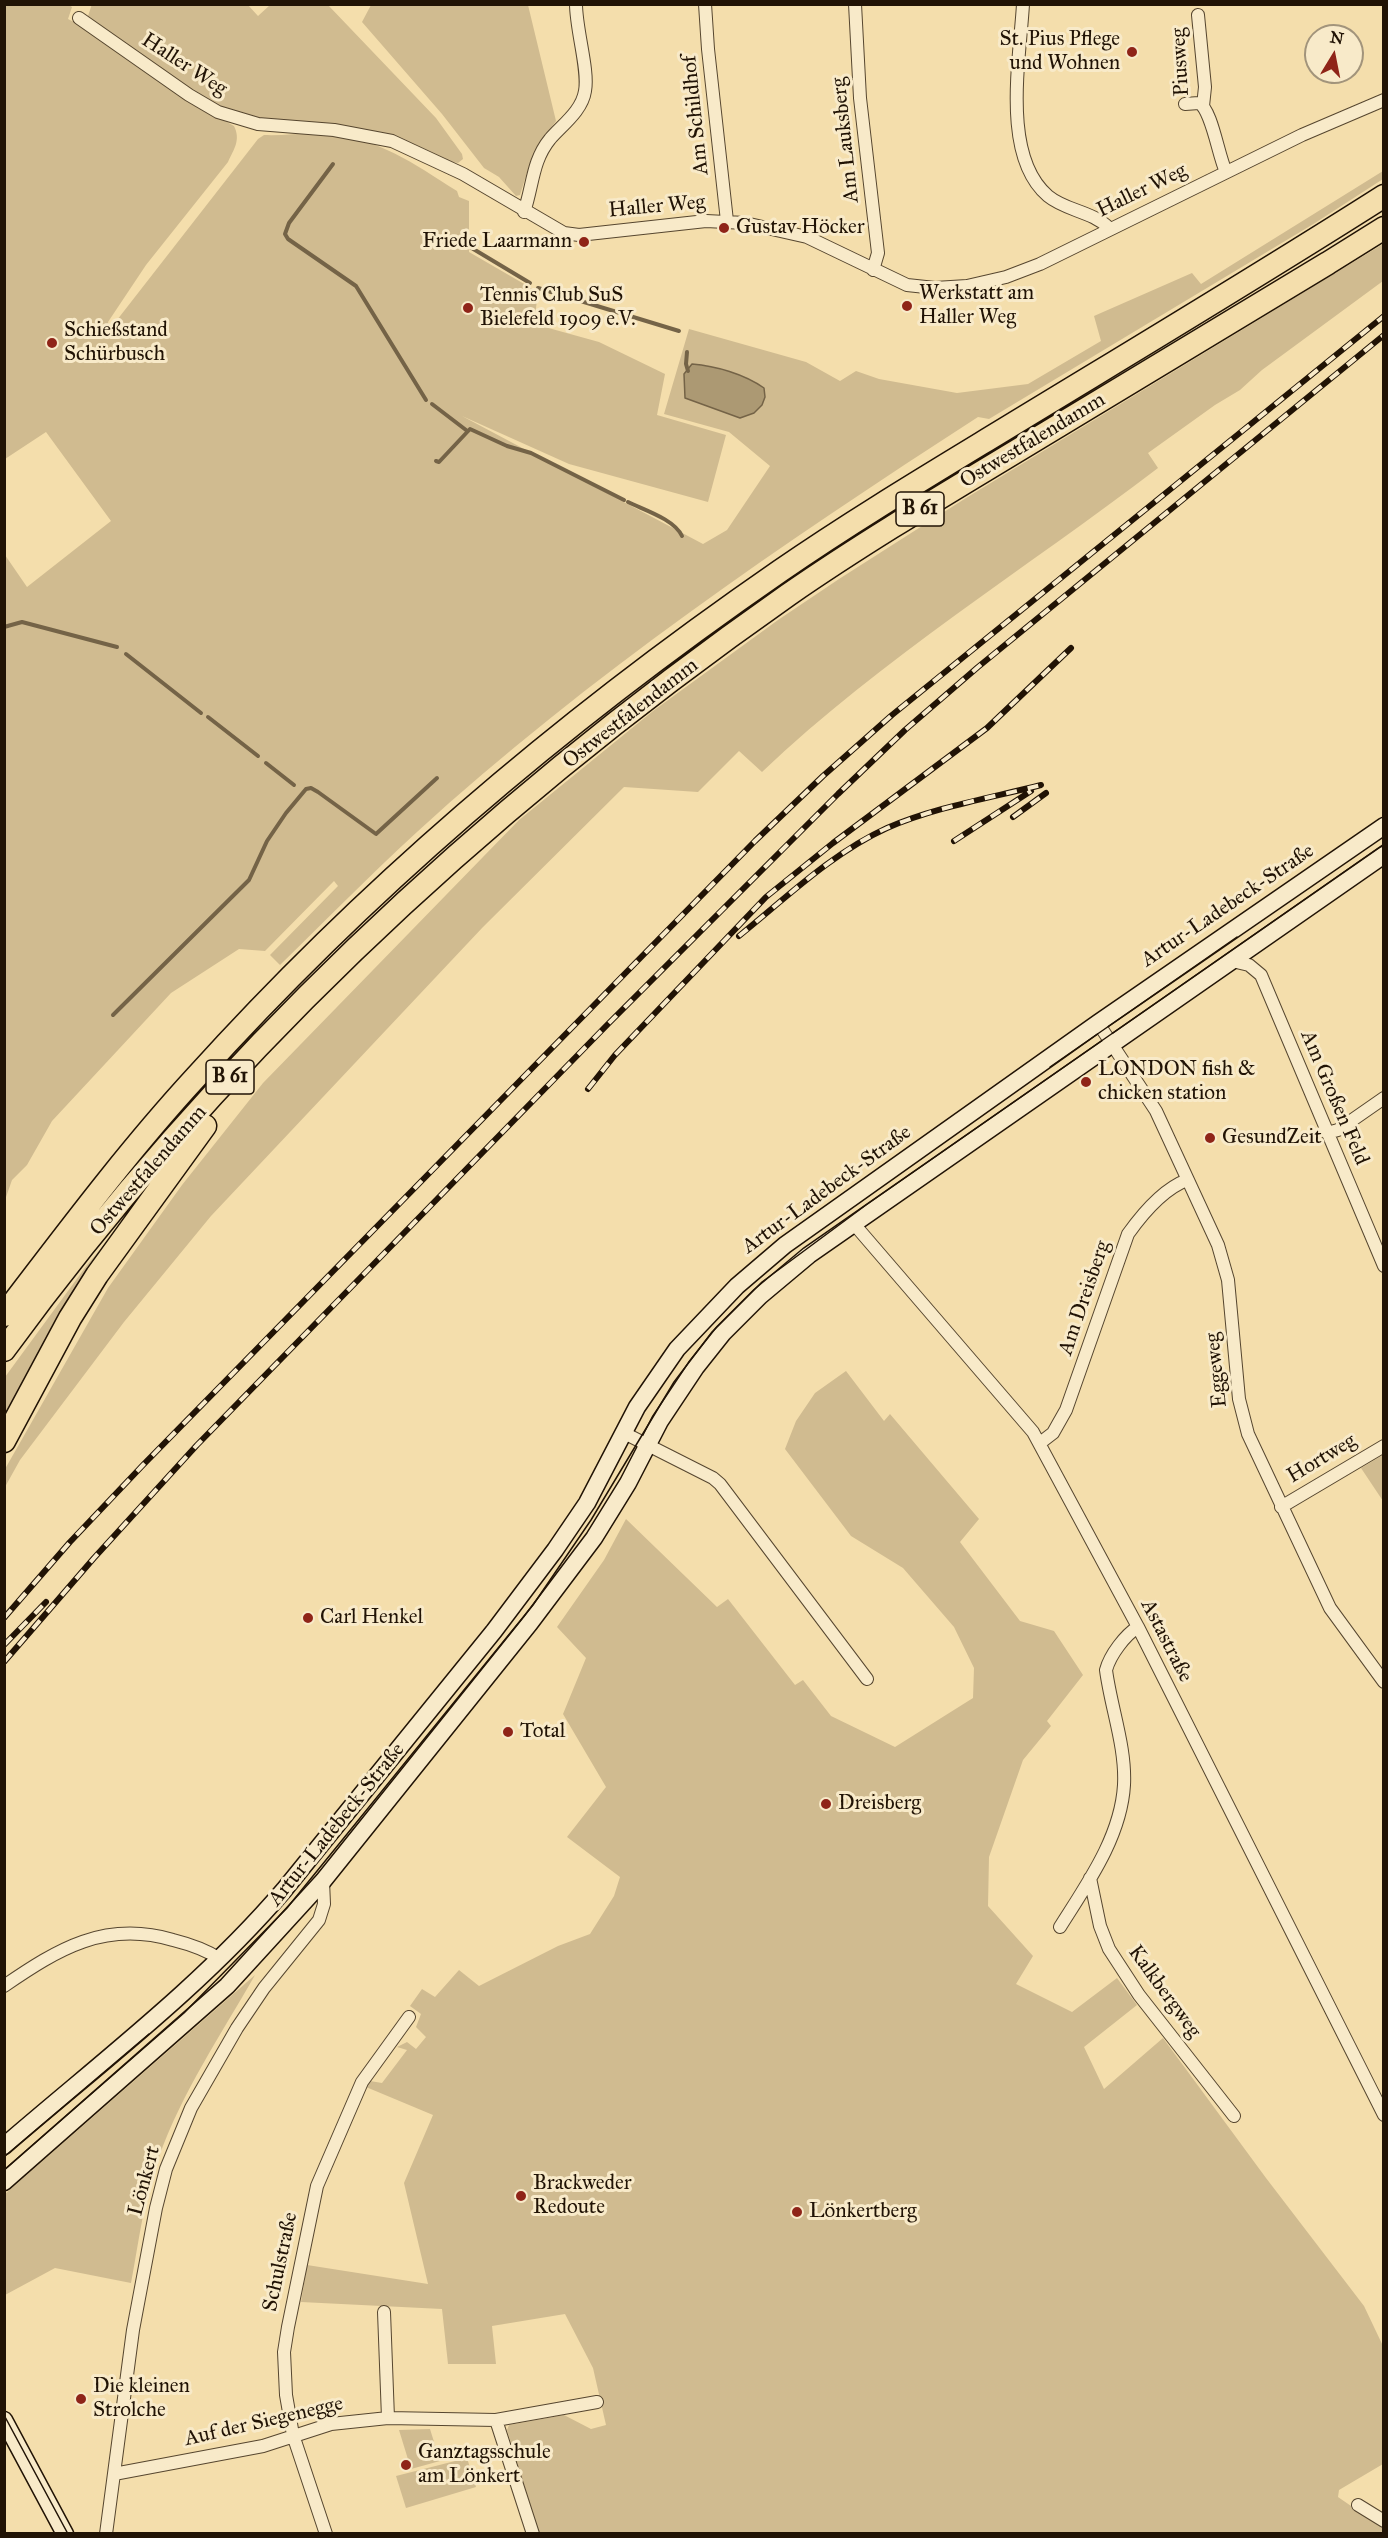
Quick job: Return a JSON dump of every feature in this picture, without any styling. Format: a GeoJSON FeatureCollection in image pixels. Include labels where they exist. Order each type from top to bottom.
{"type":"FeatureCollection","features":[{"type":"Feature","properties":{"kind":"highway","name":"Ostwestfalendamm"},"geometry":{"type":"LineString","coordinates":[[4,1315],[120,1164],[266,1001],[428,846],[557,736],[660,657],[783,569],[902,492],[1383,196]]}},
{"type":"Feature","properties":{"kind":"highway","name":"Ostwestfalendamm"},"geometry":{"type":"LineString","coordinates":[[4,1350],[112,1212],[221,1087],[346,956],[484,831],[679,675],[790,594],[920,509],[1383,228]]}},
{"type":"Feature","properties":{"kind":"highway","name":"B 61"},"geometry":{"type":"LineString","coordinates":[[4,1441],[70,1318],[97,1275],[195,1138],[244,1078],[353,963],[448,874],[484,831]]}},
{"type":"Feature","properties":{"kind":"highway"},"geometry":{"type":"LineString","coordinates":[[4,1292],[74,1207],[120,1164]]}},
{"type":"Feature","properties":{"kind":"street"},"geometry":{"type":"LineString","coordinates":[[524,212],[536,164],[549,140],[576,110],[585,95],[576,4]]}},
{"type":"Feature","properties":{"kind":"street","name":"Am Schildhof"},"geometry":{"type":"LineString","coordinates":[[705,4],[727,221]]}},
{"type":"Feature","properties":{"kind":"street","name":"Am Lauksberg"},"geometry":{"type":"LineString","coordinates":[[855,4],[860,98],[878,253],[873,270]]}},
{"type":"Feature","properties":{"kind":"street"},"geometry":{"type":"LineString","coordinates":[[1023,4],[1017,116],[1021,144],[1031,174],[1050,198],[1075,211],[1092,216],[1109,228]]}},
{"type":"Feature","properties":{"kind":"street","name":"Piusweg"},"geometry":{"type":"LineString","coordinates":[[1198,15],[1206,87],[1203,106]]}},
{"type":"Feature","properties":{"kind":"street","name":"Haller Weg"},"geometry":{"type":"LineString","coordinates":[[79,18],[189,95],[218,112],[258,124],[334,130],[393,141],[463,174],[524,212],[569,234],[706,221],[759,225],[807,237],[893,280],[920,288],[967,286],[1022,272],[1343,116],[1383,100]]}},
{"type":"Feature","properties":{"kind":"street","name":"Piusweg"},"geometry":{"type":"LineString","coordinates":[[1185,104],[1193,103],[1203,106],[1209,114],[1217,151],[1226,172]]}},
{"type":"Feature","properties":{"kind":"street","name":"Artur-Ladebeck-Straße"},"geometry":{"type":"LineString","coordinates":[[4,2146],[220,1959],[261,1917],[528,1587],[587,1503],[641,1400],[677,1349],[751,1274],[785,1245],[1098,1023],[1383,826]]}},
{"type":"Feature","properties":{"kind":"street","name":"Artur-Ladebeck-Straße"},"geometry":{"type":"LineString","coordinates":[[4,2182],[227,1986],[323,1881],[574,1565],[608,1517],[681,1387],[729,1327],[779,1278],[1383,855]]}},
{"type":"Feature","properties":{"kind":"street","name":"Am Großen Feld"},"geometry":{"type":"LineString","coordinates":[[1232,961],[1254,968],[1263,981],[1383,1266]]}},
{"type":"Feature","properties":{"kind":"street"},"geometry":{"type":"LineString","coordinates":[[1098,1023],[1112,1044]]}},
{"type":"Feature","properties":{"kind":"street","name":"Eggeweg"},"geometry":{"type":"LineString","coordinates":[[1112,1044],[1156,1111],[1224,1262],[1239,1400],[1244,1423],[1281,1507],[1330,1608],[1383,1682]]}},
{"type":"Feature","properties":{"kind":"street"},"geometry":{"type":"LineString","coordinates":[[1327,1133],[1338,1130],[1383,1098]]}},
{"type":"Feature","properties":{"kind":"street","name":"Am Dreisberg"},"geometry":{"type":"LineString","coordinates":[[1040,1443],[1053,1433],[1066,1410],[1128,1234],[1138,1220],[1172,1188],[1187,1180]]}},
{"type":"Feature","properties":{"kind":"street","name":"Astastraße"},"geometry":{"type":"LineString","coordinates":[[854,1224],[1020,1416],[1040,1443],[1138,1627],[1383,2115]]}},
{"type":"Feature","properties":{"kind":"street"},"geometry":{"type":"LineString","coordinates":[[624,1433],[704,1473],[720,1484],[867,1679]]}},
{"type":"Feature","properties":{"kind":"street","name":"Hortweg"},"geometry":{"type":"LineString","coordinates":[[1281,1507],[1383,1446]]}},
{"type":"Feature","properties":{"kind":"street"},"geometry":{"type":"LineString","coordinates":[[1060,1927],[1110,1841],[1119,1816],[1124,1784],[1122,1755],[1106,1670],[1108,1661],[1132,1631],[1138,1627]]}},
{"type":"Feature","properties":{"kind":"street","name":"Kalkbergweg"},"geometry":{"type":"LineString","coordinates":[[1090,1878],[1100,1926],[1109,1949],[1139,1995],[1234,2116]]}},
{"type":"Feature","properties":{"kind":"street","name":"Lönkert"},"geometry":{"type":"LineString","coordinates":[[106,2534],[133,2330],[156,2208],[169,2160],[190,2108],[219,2057],[250,2008],[322,1913],[323,1881]]}},
{"type":"Feature","properties":{"kind":"street"},"geometry":{"type":"LineString","coordinates":[[4,1986],[34,1965],[72,1946],[94,1937],[118,1932],[158,1935],[208,1951],[220,1959]]}},
{"type":"Feature","properties":{"kind":"street","name":"Schulstraße"},"geometry":{"type":"LineString","coordinates":[[326,2534],[293,2436],[286,2395],[284,2352],[293,2294],[317,2186],[362,2082],[409,2017]]}},
{"type":"Feature","properties":{"kind":"street"},"geometry":{"type":"LineString","coordinates":[[384,2312],[388,2418]]}},
{"type":"Feature","properties":{"kind":"street","name":"Auf der Siegenegge"},"geometry":{"type":"LineString","coordinates":[[114,2474],[263,2446],[331,2424],[388,2418],[496,2420],[597,2402]]}},
{"type":"Feature","properties":{"kind":"street"},"geometry":{"type":"LineString","coordinates":[[4,2420],[64,2534]]}},
{"type":"Feature","properties":{"kind":"street"},"geometry":{"type":"LineString","coordinates":[[496,2420],[533,2534]]}},
{"type":"Feature","properties":{"kind":"street"},"geometry":{"type":"LineString","coordinates":[[1358,2505],[1383,2521]]}},
{"type":"Feature","properties":{"kind":"shaded area"},"geometry":{"type":"Polygon","coordinates":[[[67,4],[72,7],[68,19],[182,96],[234,126],[237,136],[228,162],[146,265],[108,322],[110,329],[258,139],[264,135],[317,134],[363,141],[395,154],[457,191],[459,197],[469,201],[469,252],[538,292],[534,324],[599,342],[665,374],[657,415],[726,435],[708,502],[569,464],[462,416],[703,544],[727,530],[770,466],[729,432],[664,414],[689,329],[806,362],[840,381],[856,371],[879,379],[957,393],[1028,384],[1101,341],[1094,316],[1192,273],[1201,284],[1383,171],[1383,179],[1315,223],[989,419],[978,417],[760,562],[619,665],[482,774],[399,848],[280,965],[270,955],[338,886],[334,881],[265,951],[239,949],[171,993],[52,1121],[27,1165],[12,1180],[5,1200],[5,555],[27,587],[111,521],[46,432],[5,459],[5,5],[67,4]]]}},
{"type":"Feature","properties":{"kind":"shaded area"},"geometry":{"type":"Polygon","coordinates":[[[92,4],[248,5],[258,16],[270,5],[328,5],[436,118],[462,154],[463,159],[458,163],[452,162],[408,142],[374,131],[271,121],[236,113],[214,103],[169,76],[88,16],[92,4]]]}},
{"type":"Feature","properties":{"kind":"shaded area"},"geometry":{"type":"Polygon","coordinates":[[[371,5],[528,5],[556,121],[533,153],[520,195],[516,196],[499,177],[484,168],[442,114],[362,22],[371,5]]]}},
{"type":"Feature","properties":{"kind":"shaded area"},"geometry":{"type":"Polygon","coordinates":[[[1383,244],[1383,281],[1262,370],[1240,390],[1148,453],[1158,468],[856,690],[762,772],[739,751],[698,792],[624,787],[483,927],[211,1216],[124,1322],[20,1460],[5,1487],[5,1469],[108,1288],[182,1185],[263,1083],[519,820],[653,711],[778,620],[839,579],[966,498],[1383,244]]]}},
{"type":"Feature","properties":{"kind":"shaded area"},"geometry":{"type":"Polygon","coordinates":[[[692,364],[730,372],[756,383],[764,388],[765,397],[762,405],[754,413],[740,418],[685,398],[684,374],[692,364]]]}},
{"type":"Feature","properties":{"kind":"shaded area"},"geometry":{"type":"Polygon","coordinates":[[[129,1215],[5,1432],[5,1377],[87,1265],[129,1215]]]}},
{"type":"Feature","properties":{"kind":"shaded area"},"geometry":{"type":"Polygon","coordinates":[[[846,1371],[884,1421],[890,1414],[979,1519],[960,1542],[1020,1621],[1054,1631],[1083,1675],[1047,1721],[1051,1726],[1023,1760],[989,1857],[988,1906],[1033,1956],[1016,1984],[1072,2012],[1117,1978],[1137,2005],[1084,2047],[1104,2089],[1163,2038],[1364,2306],[1383,2346],[1383,2464],[1339,2490],[1338,2497],[1383,2528],[1383,2533],[539,2533],[507,2430],[509,2425],[564,2415],[591,2429],[606,2425],[593,2368],[565,2314],[492,2326],[496,2364],[448,2364],[442,2309],[301,2302],[307,2265],[428,2284],[404,2183],[433,2115],[366,2087],[370,2081],[382,2083],[407,2050],[397,2047],[407,2042],[416,2049],[426,2037],[416,2027],[421,2014],[410,2006],[422,1989],[435,1997],[459,1970],[479,1986],[558,1946],[590,1934],[614,1896],[620,1877],[567,1837],[606,1787],[563,1714],[586,1658],[557,1627],[604,1560],[626,1519],[717,1607],[728,1599],[795,1685],[803,1680],[831,1716],[895,1747],[973,1698],[974,1668],[954,1627],[903,1568],[851,1536],[785,1449],[796,1421],[815,1393],[846,1371]]]}},
{"type":"Feature","properties":{"kind":"shaded area"},"geometry":{"type":"Polygon","coordinates":[[[1383,1455],[1383,1501],[1361,1468],[1383,1455]]]}},
{"type":"Feature","properties":{"kind":"shaded area"},"geometry":{"type":"Polygon","coordinates":[[[255,1975],[203,2064],[168,2133],[149,2188],[131,2283],[55,2268],[5,2295],[5,2194],[255,1975]]]}},
{"type":"Feature","properties":{"kind":"shaded area"},"geometry":{"type":"Polygon","coordinates":[[[430,2429],[440,2461],[411,2469],[399,2430],[430,2429]]]}},
{"type":"Feature","properties":{"kind":"shaded area"},"geometry":{"type":"Polygon","coordinates":[[[467,2458],[476,2487],[406,2508],[396,2476],[467,2458]]]}},
{"type":"Feature","properties":{"kind":"waterway"},"geometry":{"type":"LineString","coordinates":[[333,164],[289,223],[285,234],[288,239],[356,286],[426,400]]}},
{"type":"Feature","properties":{"kind":"waterway"},"geometry":{"type":"LineString","coordinates":[[470,247],[530,283]]}},
{"type":"Feature","properties":{"kind":"waterway"},"geometry":{"type":"LineString","coordinates":[[538,288],[679,331]]}},
{"type":"Feature","properties":{"kind":"waterway"},"geometry":{"type":"LineString","coordinates":[[687,352],[688,371]]}},
{"type":"Feature","properties":{"kind":"waterway"},"geometry":{"type":"LineString","coordinates":[[432,404],[466,430]]}},
{"type":"Feature","properties":{"kind":"waterway"},"geometry":{"type":"LineString","coordinates":[[436,461],[439,462],[470,429],[507,446],[531,453],[624,500]]}},
{"type":"Feature","properties":{"kind":"waterway"},"geometry":{"type":"LineString","coordinates":[[628,502],[666,520],[682,536]]}},
{"type":"Feature","properties":{"kind":"waterway"},"geometry":{"type":"LineString","coordinates":[[4,627],[22,622],[117,647]]}},
{"type":"Feature","properties":{"kind":"waterway"},"geometry":{"type":"LineString","coordinates":[[126,654],[201,713]]}},
{"type":"Feature","properties":{"kind":"waterway"},"geometry":{"type":"LineString","coordinates":[[208,717],[258,756]]}},
{"type":"Feature","properties":{"kind":"waterway"},"geometry":{"type":"LineString","coordinates":[[266,763],[294,785]]}},
{"type":"Feature","properties":{"kind":"waterway"},"geometry":{"type":"LineString","coordinates":[[113,1015],[249,880],[267,841],[306,789],[311,788],[318,792],[376,834],[437,778]]}},
{"type":"Feature","properties":{"kind":"tram line"},"geometry":{"type":"LineString","coordinates":[[4,2170],[184,2013],[287,1908],[533,1605],[591,1520],[674,1382],[712,1332],[762,1282],[866,1205],[1384,844]]}},
{"type":"Feature","properties":{"kind":"tram line"},"geometry":{"type":"LineString","coordinates":[[1050,1067],[1237,937]]}},
{"type":"Feature","properties":{"kind":"tram line"},"geometry":{"type":"LineString","coordinates":[[4,2157],[149,2034]]}},
{"type":"Feature","properties":{"kind":"tram line"},"geometry":{"type":"LineString","coordinates":[[4,2415],[68,2534]]}},
{"type":"Feature","properties":{"kind":"railway"},"geometry":{"type":"LineString","coordinates":[[4,1618],[70,1542],[143,1465],[755,841],[823,776],[892,715],[1384,316]]}},
{"type":"Feature","properties":{"kind":"railway"},"geometry":{"type":"LineString","coordinates":[[4,1662],[94,1558],[197,1445],[608,1024],[838,794],[905,730],[978,667],[1384,335]]}},
{"type":"Feature","properties":{"kind":"railway"},"geometry":{"type":"LineString","coordinates":[[588,1089],[615,1055],[766,897],[833,843],[987,728],[1071,648]]}},
{"type":"Feature","properties":{"kind":"railway"},"geometry":{"type":"LineString","coordinates":[[739,936],[828,863],[867,838],[905,821],[943,809],[1041,785]]}},
{"type":"Feature","properties":{"kind":"railway"},"geometry":{"type":"LineString","coordinates":[[954,841],[1031,791]]}},
{"type":"Feature","properties":{"kind":"railway"},"geometry":{"type":"LineString","coordinates":[[1013,817],[1046,793]]}},
{"type":"Feature","properties":{"kind":"railway"},"geometry":{"type":"LineString","coordinates":[[4,1645],[46,1602]]}},
{"type":"Feature","properties":{"kind":"place","name":"St. Pius Pflege und Wohnen"},"geometry":{"type":"Point","coordinates":[1132,52]}},
{"type":"Feature","properties":{"kind":"place","name":"Gustav Höcker"},"geometry":{"type":"Point","coordinates":[724,228]}},
{"type":"Feature","properties":{"kind":"place","name":"Friede Laarmann"},"geometry":{"type":"Point","coordinates":[584,242]}},
{"type":"Feature","properties":{"kind":"place","name":"Werkstatt am Haller Weg"},"geometry":{"type":"Point","coordinates":[907,306]}},
{"type":"Feature","properties":{"kind":"place","name":"Tennis Club SuS Bielefeld 1909 e.V."},"geometry":{"type":"Point","coordinates":[468,308]}},
{"type":"Feature","properties":{"kind":"place","name":"Schießstand Schürbusch"},"geometry":{"type":"Point","coordinates":[52,343]}},
{"type":"Feature","properties":{"kind":"place","name":"LONDON fish & chicken station"},"geometry":{"type":"Point","coordinates":[1086,1082]}},
{"type":"Feature","properties":{"kind":"place","name":"GesundZeit"},"geometry":{"type":"Point","coordinates":[1210,1138]}},
{"type":"Feature","properties":{"kind":"place","name":"Carl Henkel"},"geometry":{"type":"Point","coordinates":[308,1618]}},
{"type":"Feature","properties":{"kind":"place","name":"Total"},"geometry":{"type":"Point","coordinates":[508,1732]}},
{"type":"Feature","properties":{"kind":"place","name":"Dreisberg"},"geometry":{"type":"Point","coordinates":[826,1804]}},
{"type":"Feature","properties":{"kind":"place","name":"Brackweder Redoute"},"geometry":{"type":"Point","coordinates":[521,2196]}},
{"type":"Feature","properties":{"kind":"place","name":"Lönkertberg"},"geometry":{"type":"Point","coordinates":[797,2212]}},
{"type":"Feature","properties":{"kind":"place","name":"Die kleinen Strolche"},"geometry":{"type":"Point","coordinates":[81,2399]}},
{"type":"Feature","properties":{"kind":"place","name":"Ganztagsschule am Lönkert"},"geometry":{"type":"Point","coordinates":[406,2465]}}]}
